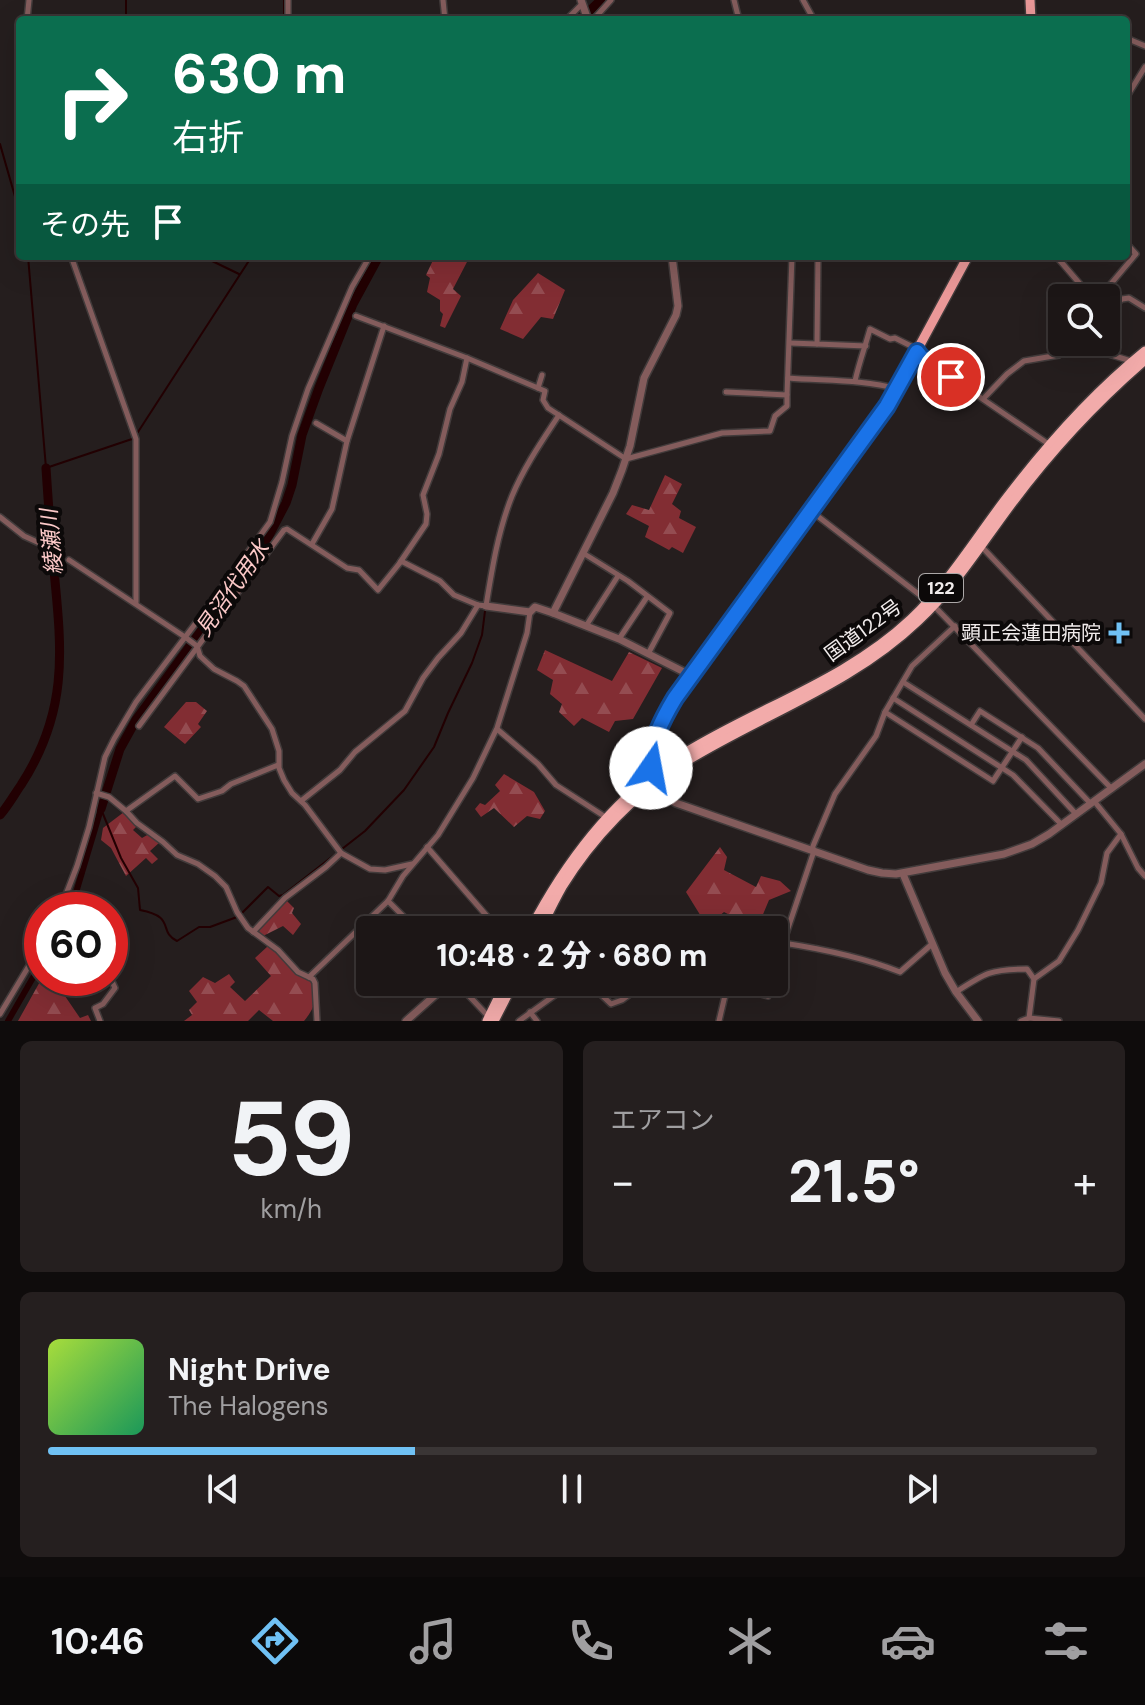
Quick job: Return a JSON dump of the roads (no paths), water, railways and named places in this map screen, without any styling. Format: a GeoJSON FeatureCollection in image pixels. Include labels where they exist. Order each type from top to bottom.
{"type":"FeatureCollection","features":[{"type":"Feature","properties":{"kind":"highway","name":"国道122号"},"geometry":{"type":"LineString","coordinates":[[654,780],[860,668],[891,645],[981,545],[1088,402],[1145,351]]}},
{"type":"Feature","properties":{"kind":"highway","name":"国道122号"},"geometry":{"type":"LineString","coordinates":[[932,603],[1004,501],[1052,447],[1145,360]]}},
{"type":"Feature","properties":{"kind":"highway","name":"122"},"geometry":{"type":"LineString","coordinates":[[537,916],[577,852],[607,818],[654,780]]}},
{"type":"Feature","properties":{"kind":"highway","name":"122"},"geometry":{"type":"LineString","coordinates":[[547,916],[562,887],[596,841],[654,780]]}},
{"type":"Feature","properties":{"kind":"highway"},"geometry":{"type":"LineString","coordinates":[[490,1020],[500,996]]}},
{"type":"Feature","properties":{"kind":"highway"},"geometry":{"type":"LineString","coordinates":[[490,1020],[505,996]]}},
{"type":"Feature","properties":{"kind":"main road"},"geometry":{"type":"LineString","coordinates":[[654,780],[650,763],[652,747],[667,711],[887,406],[966,260]]}},
{"type":"Feature","properties":{"kind":"street"},"geometry":{"type":"LineString","coordinates":[[594,16],[611,0]]}},
{"type":"Feature","properties":{"kind":"street"},"geometry":{"type":"LineString","coordinates":[[1130,91],[1145,67]]}},
{"type":"Feature","properties":{"kind":"street"},"geometry":{"type":"LineString","coordinates":[[1111,284],[1136,254],[1130,247]]}},
{"type":"Feature","properties":{"kind":"street"},"geometry":{"type":"LineString","coordinates":[[72,260],[136,439],[136,603]]}},
{"type":"Feature","properties":{"kind":"street"},"geometry":{"type":"LineString","coordinates":[[68,892],[101,794],[105,757],[136,702],[187,639],[270,522],[292,436],[308,389],[352,287],[368,260]]}},
{"type":"Feature","properties":{"kind":"street"},"geometry":{"type":"LineString","coordinates":[[553,613],[613,493],[626,459],[644,378],[676,315],[678,306],[672,260]]}},
{"type":"Feature","properties":{"kind":"street"},"geometry":{"type":"LineString","coordinates":[[356,316],[545,391],[543,400],[548,408],[626,459],[722,433],[770,431],[775,416],[787,406],[792,260]]}},
{"type":"Feature","properties":{"kind":"street"},"geometry":{"type":"LineString","coordinates":[[817,344],[818,260]]}},
{"type":"Feature","properties":{"kind":"street"},"geometry":{"type":"LineString","coordinates":[[1063,260],[1081,284]]}},
{"type":"Feature","properties":{"kind":"street"},"geometry":{"type":"LineString","coordinates":[[1120,301],[1129,298],[1145,308]]}},
{"type":"Feature","properties":{"kind":"street"},"geometry":{"type":"LineString","coordinates":[[312,544],[332,509],[347,441],[384,326]]}},
{"type":"Feature","properties":{"kind":"street"},"geometry":{"type":"LineString","coordinates":[[855,381],[870,329],[913,347],[921,357],[1052,447]]}},
{"type":"Feature","properties":{"kind":"street"},"geometry":{"type":"LineString","coordinates":[[790,343],[866,346]]}},
{"type":"Feature","properties":{"kind":"street"},"geometry":{"type":"LineString","coordinates":[[983,399],[1024,361],[1053,356]]}},
{"type":"Feature","properties":{"kind":"street"},"geometry":{"type":"LineString","coordinates":[[1114,356],[1132,362]]}},
{"type":"Feature","properties":{"kind":"street"},"geometry":{"type":"LineString","coordinates":[[139,726],[287,529],[347,568],[359,570],[378,590],[426,524],[423,495],[439,454],[467,358]]}},
{"type":"Feature","properties":{"kind":"street"},"geometry":{"type":"LineString","coordinates":[[538,388],[542,375]]}},
{"type":"Feature","properties":{"kind":"street"},"geometry":{"type":"LineString","coordinates":[[788,378],[855,381],[898,389]]}},
{"type":"Feature","properties":{"kind":"street"},"geometry":{"type":"LineString","coordinates":[[726,392],[787,395]]}},
{"type":"Feature","properties":{"kind":"street"},"geometry":{"type":"LineString","coordinates":[[301,801],[405,711],[423,678],[482,606],[513,494],[533,454],[559,415]]}},
{"type":"Feature","properties":{"kind":"street"},"geometry":{"type":"LineString","coordinates":[[316,423],[347,441]]}},
{"type":"Feature","properties":{"kind":"street"},"geometry":{"type":"LineString","coordinates":[[811,511],[932,603],[1112,789]]}},
{"type":"Feature","properties":{"kind":"street"},"geometry":{"type":"LineString","coordinates":[[0,517],[24,536],[48,547]]}},
{"type":"Feature","properties":{"kind":"street"},"geometry":{"type":"LineString","coordinates":[[981,545],[1145,719]]}},
{"type":"Feature","properties":{"kind":"street"},"geometry":{"type":"LineString","coordinates":[[583,553],[670,613],[648,654]]}},
{"type":"Feature","properties":{"kind":"street"},"geometry":{"type":"LineString","coordinates":[[69,560],[187,639],[214,669],[244,686],[272,729],[279,751],[278,765],[292,793],[341,853],[370,869],[391,869],[412,864]]}},
{"type":"Feature","properties":{"kind":"street"},"geometry":{"type":"LineString","coordinates":[[401,561],[440,581],[454,595],[482,606],[530,612]]}},
{"type":"Feature","properties":{"kind":"street"},"geometry":{"type":"LineString","coordinates":[[586,626],[618,576]]}},
{"type":"Feature","properties":{"kind":"street"},"geometry":{"type":"LineString","coordinates":[[619,639],[647,596]]}},
{"type":"Feature","properties":{"kind":"street"},"geometry":{"type":"LineString","coordinates":[[309,977],[388,901],[412,864],[438,835],[473,778],[497,729],[527,633],[530,612],[535,607],[619,639],[692,676]]}},
{"type":"Feature","properties":{"kind":"street"},"geometry":{"type":"LineString","coordinates":[[788,928],[819,829],[835,794],[876,736],[885,712],[912,666],[955,626]]}},
{"type":"Feature","properties":{"kind":"street"},"geometry":{"type":"LineString","coordinates":[[903,682],[1026,760],[1076,814]]}},
{"type":"Feature","properties":{"kind":"street"},"geometry":{"type":"LineString","coordinates":[[893,698],[1013,775],[1062,825]]}},
{"type":"Feature","properties":{"kind":"street"},"geometry":{"type":"LineString","coordinates":[[971,725],[980,711],[1038,748],[1121,834],[1145,876]]}},
{"type":"Feature","properties":{"kind":"street"},"geometry":{"type":"LineString","coordinates":[[885,712],[993,781],[1022,737]]}},
{"type":"Feature","properties":{"kind":"street"},"geometry":{"type":"LineString","coordinates":[[497,729],[538,764],[556,785],[607,818]]}},
{"type":"Feature","properties":{"kind":"street"},"geometry":{"type":"LineString","coordinates":[[126,811],[175,776],[198,799],[278,765]]}},
{"type":"Feature","properties":{"kind":"street"},"geometry":{"type":"LineString","coordinates":[[654,780],[676,803],[882,873],[903,874],[1019,849],[1041,839],[1144,766]]}},
{"type":"Feature","properties":{"kind":"street"},"geometry":{"type":"LineString","coordinates":[[101,794],[177,855],[198,864],[222,882],[237,912],[253,932],[315,983],[317,1021]]}},
{"type":"Feature","properties":{"kind":"street"},"geometry":{"type":"LineString","coordinates":[[1034,979],[1059,961],[1078,930],[1101,883],[1107,853],[1121,834]]}},
{"type":"Feature","properties":{"kind":"street"},"geometry":{"type":"LineString","coordinates":[[427,847],[487,916]]}},
{"type":"Feature","properties":{"kind":"street"},"geometry":{"type":"LineString","coordinates":[[253,932],[285,898],[341,853]]}},
{"type":"Feature","properties":{"kind":"street"},"geometry":{"type":"LineString","coordinates":[[903,874],[956,992],[978,1021]]}},
{"type":"Feature","properties":{"kind":"street"},"geometry":{"type":"LineString","coordinates":[[388,901],[403,916]]}},
{"type":"Feature","properties":{"kind":"street"},"geometry":{"type":"LineString","coordinates":[[788,944],[876,962],[900,972],[932,944]]}},
{"type":"Feature","properties":{"kind":"street"},"geometry":{"type":"LineString","coordinates":[[956,992],[985,974],[1005,969],[1027,969],[1034,979],[1029,1018]]}},
{"type":"Feature","properties":{"kind":"street"},"geometry":{"type":"LineString","coordinates":[[0,1014],[24,974]]}},
{"type":"Feature","properties":{"kind":"street"},"geometry":{"type":"LineString","coordinates":[[100,1021],[95,1008],[109,996]]}},
{"type":"Feature","properties":{"kind":"street"},"geometry":{"type":"LineString","coordinates":[[406,1021],[434,996]]}},
{"type":"Feature","properties":{"kind":"street"},"geometry":{"type":"LineString","coordinates":[[469,996],[490,1020]]}},
{"type":"Feature","properties":{"kind":"street"},"geometry":{"type":"LineString","coordinates":[[519,1021],[553,996]]}},
{"type":"Feature","properties":{"kind":"street"},"geometry":{"type":"LineString","coordinates":[[603,996],[611,1004],[627,996]]}},
{"type":"Feature","properties":{"kind":"street"},"geometry":{"type":"LineString","coordinates":[[719,1021],[725,996]]}},
{"type":"Feature","properties":{"kind":"street"},"geometry":{"type":"LineString","coordinates":[[530,1012],[537,1021]]}},
{"type":"Feature","properties":{"kind":"street"},"geometry":{"type":"LineString","coordinates":[[1021,1021],[1029,1018],[1059,1021]]}},
{"type":"Feature","properties":{"kind":"waterway"},"geometry":{"type":"LineString","coordinates":[[126,0],[126,16]]}},
{"type":"Feature","properties":{"kind":"waterway"},"geometry":{"type":"LineString","coordinates":[[284,0],[284,16]]}},
{"type":"Feature","properties":{"kind":"waterway","name":"見沼代用水"},"geometry":{"type":"LineString","coordinates":[[584,16],[601,0]]}},
{"type":"Feature","properties":{"kind":"waterway","name":"綾瀬川"},"geometry":{"type":"LineString","coordinates":[[0,144],[16,200]]}},
{"type":"Feature","properties":{"kind":"waterway","name":"綾瀬川"},"geometry":{"type":"LineString","coordinates":[[28,260],[46,468],[132,439]]}},
{"type":"Feature","properties":{"kind":"waterway"},"geometry":{"type":"LineString","coordinates":[[210,260],[239,274]]}},
{"type":"Feature","properties":{"kind":"waterway"},"geometry":{"type":"LineString","coordinates":[[138,432],[249,260]]}},
{"type":"Feature","properties":{"kind":"waterway","name":"見沼代用水"},"geometry":{"type":"LineString","coordinates":[[101,809],[120,749],[136,720],[264,545],[286,503],[302,435],[319,388],[353,304],[377,260]]}},
{"type":"Feature","properties":{"kind":"waterway","name":"綾瀬川"},"geometry":{"type":"LineString","coordinates":[[0,815],[37,757],[48,729],[59,676],[60,648],[46,468]]}},
{"type":"Feature","properties":{"kind":"waterway"},"geometry":{"type":"LineString","coordinates":[[242,913],[268,887],[279,896],[283,895],[365,831],[404,790],[434,747],[472,663],[482,635],[485,611]]}},
{"type":"Feature","properties":{"kind":"waterway"},"geometry":{"type":"LineString","coordinates":[[101,809],[121,858],[138,888],[140,910],[159,916],[171,937],[177,941],[199,927],[210,927],[237,917]]}},
{"type":"Feature","properties":{"kind":"waterway","name":"見沼代用水"},"geometry":{"type":"LineString","coordinates":[[76,892],[101,809]]}},
{"type":"Feature","properties":{"kind":"waterway","name":"見沼代用水"},"geometry":{"type":"LineString","coordinates":[[8,1021],[24,993]]}},
{"type":"Feature","properties":{"kind":"place","name":"顕正会蓮田病院"},"geometry":{"type":"Point","coordinates":[1119,633]}}]}
